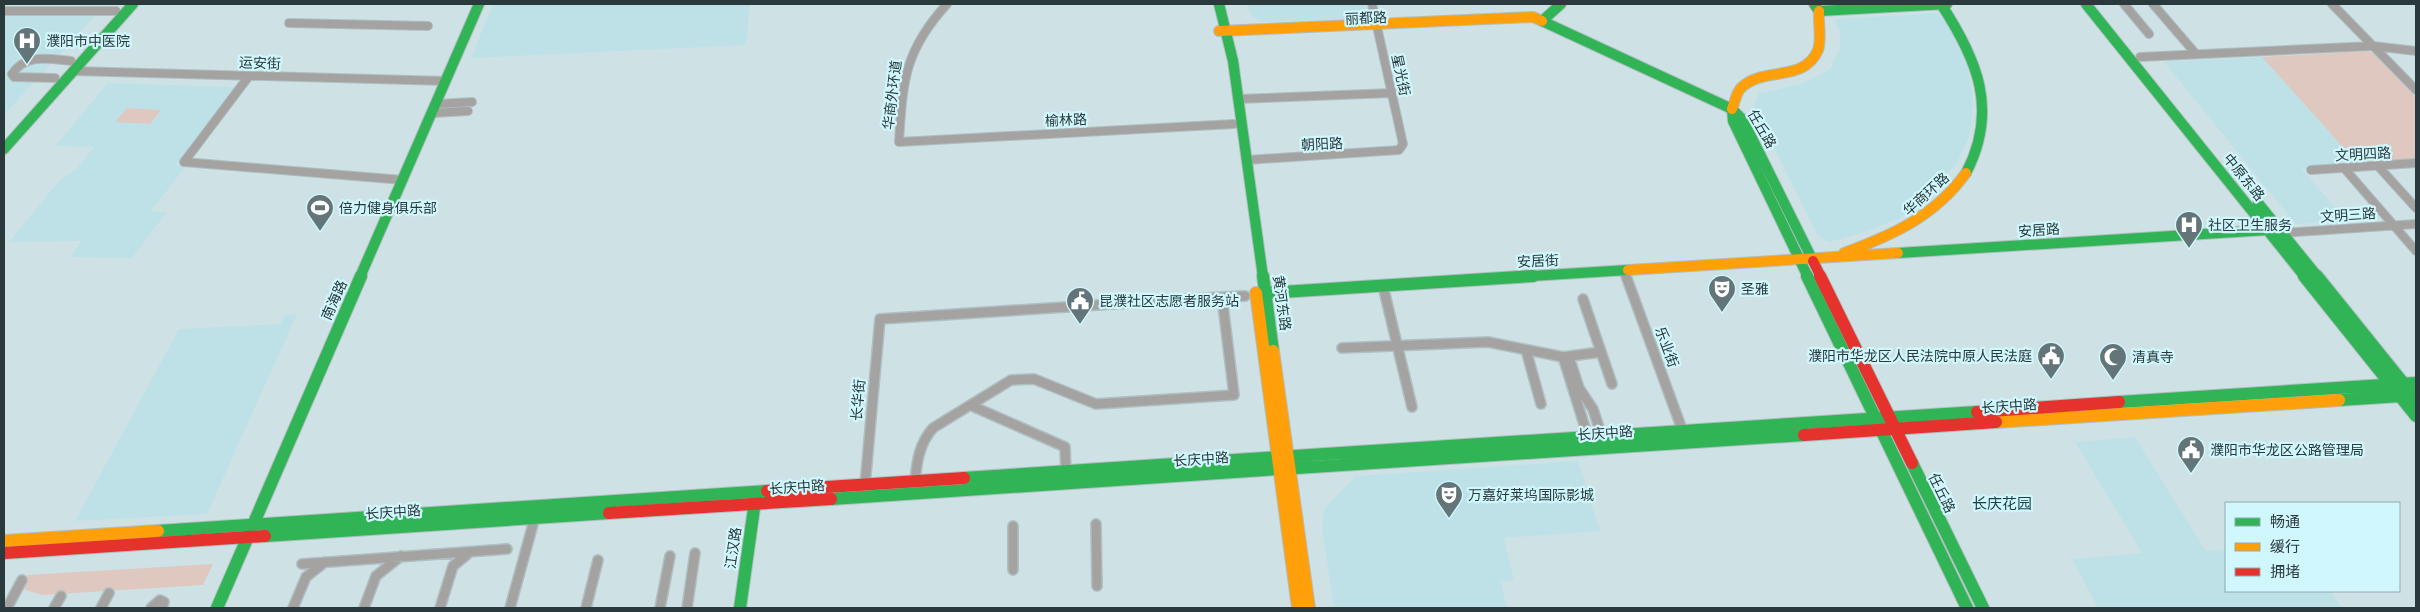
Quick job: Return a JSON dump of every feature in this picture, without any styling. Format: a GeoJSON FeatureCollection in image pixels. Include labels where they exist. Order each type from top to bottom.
{"type":"FeatureCollection","features":[{"type":"Feature","properties":{"kind":"main road"},"geometry":{"type":"LineString","coordinates":[[4,136],[55,78],[72,66],[133,4]]}},
{"type":"Feature","properties":{"kind":"main road","name":"南海路"},"geometry":{"type":"LineString","coordinates":[[216,608],[479,4]]}},
{"type":"Feature","properties":{"kind":"main road","name":"黄河东路"},"geometry":{"type":"LineString","coordinates":[[1212,4],[1224,35],[1238,99],[1266,292],[1298,608]]}},
{"type":"Feature","properties":{"kind":"main road","name":"黄河东路"},"geometry":{"type":"LineString","coordinates":[[1219,4],[1234,124],[1284,463],[1309,608]]}},
{"type":"Feature","properties":{"kind":"main road"},"geometry":{"type":"LineString","coordinates":[[1560,4],[1542,21],[1732,109],[1741,88],[1749,82],[1780,76],[1808,64],[1816,55],[1820,44],[1816,21],[1817,7],[1947,4]]}},
{"type":"Feature","properties":{"kind":"main road","name":"华商环路"},"geometry":{"type":"LineString","coordinates":[[1806,260],[1858,249],[1911,228],[1937,208],[1960,186],[1977,156],[1984,111],[1981,81],[1963,36],[1941,4]]}},
{"type":"Feature","properties":{"kind":"main road","name":"中原东路"},"geometry":{"type":"LineString","coordinates":[[2086,4],[2416,416]]}},
{"type":"Feature","properties":{"kind":"main road","name":"中原东路"},"geometry":{"type":"LineString","coordinates":[[2097,4],[2415,396]]}},
{"type":"Feature","properties":{"kind":"main road"},"geometry":{"type":"LineString","coordinates":[[4,149],[119,7]]}},
{"type":"Feature","properties":{"kind":"main road","name":"丽都路"},"geometry":{"type":"LineString","coordinates":[[1224,35],[1378,28],[1534,24],[1542,21]]}},
{"type":"Feature","properties":{"kind":"main road","name":"任丘路"},"geometry":{"type":"LineString","coordinates":[[1732,109],[1733,120],[1894,429],[1983,608]]}},
{"type":"Feature","properties":{"kind":"main road","name":"安居路"},"geometry":{"type":"LineString","coordinates":[[1806,260],[2268,230]]}},
{"type":"Feature","properties":{"kind":"main road","name":"任丘路"},"geometry":{"type":"LineString","coordinates":[[1806,260],[1878,424],[1967,608]]}},
{"type":"Feature","properties":{"kind":"main road","name":"安居街"},"geometry":{"type":"LineString","coordinates":[[1266,292],[1806,260]]}},
{"type":"Feature","properties":{"kind":"main road","name":"长庆中路"},"geometry":{"type":"LineString","coordinates":[[4,541],[1066,471],[1284,463],[1878,424],[1888,418],[2416,383]]}},
{"type":"Feature","properties":{"kind":"main road","name":"长庆中路"},"geometry":{"type":"LineString","coordinates":[[4,553],[1066,483],[1602,436],[1878,424],[1894,429],[2415,396]]}},
{"type":"Feature","properties":{"kind":"main road","name":"江汉路"},"geometry":{"type":"LineString","coordinates":[[740,608],[756,492]]}},
{"type":"Feature","properties":{"kind":"street","name":"华商外环道"},"geometry":{"type":"LineString","coordinates":[[899,142],[904,80],[908,58],[918,38],[947,4]]}},
{"type":"Feature","properties":{"kind":"street","name":"星光街"},"geometry":{"type":"LineString","coordinates":[[1372,4],[1403,144],[1399,150]]}},
{"type":"Feature","properties":{"kind":"street"},"geometry":{"type":"LineString","coordinates":[[2124,4],[2149,34]]}},
{"type":"Feature","properties":{"kind":"street"},"geometry":{"type":"LineString","coordinates":[[2153,4],[2196,54]]}},
{"type":"Feature","properties":{"kind":"street"},"geometry":{"type":"LineString","coordinates":[[2332,4],[2416,90]]}},
{"type":"Feature","properties":{"kind":"street"},"geometry":{"type":"LineString","coordinates":[[4,11],[119,7]]}},
{"type":"Feature","properties":{"kind":"street"},"geometry":{"type":"LineString","coordinates":[[290,22],[428,26]]}},
{"type":"Feature","properties":{"kind":"street"},"geometry":{"type":"LineString","coordinates":[[2140,57],[2373,46],[2416,51]]}},
{"type":"Feature","properties":{"kind":"street","name":"运安街"},"geometry":{"type":"LineString","coordinates":[[8,72],[30,59],[72,66],[249,76],[446,81]]}},
{"type":"Feature","properties":{"kind":"street"},"geometry":{"type":"LineString","coordinates":[[8,72],[14,77],[55,78]]}},
{"type":"Feature","properties":{"kind":"street"},"geometry":{"type":"LineString","coordinates":[[249,76],[184,162],[402,180]]}},
{"type":"Feature","properties":{"kind":"street"},"geometry":{"type":"LineString","coordinates":[[1238,99],[1392,93]]}},
{"type":"Feature","properties":{"kind":"street"},"geometry":{"type":"LineString","coordinates":[[435,108],[472,102]]}},
{"type":"Feature","properties":{"kind":"street"},"geometry":{"type":"LineString","coordinates":[[435,108],[468,111]]}},
{"type":"Feature","properties":{"kind":"street","name":"榆林路"},"geometry":{"type":"LineString","coordinates":[[899,142],[1234,124]]}},
{"type":"Feature","properties":{"kind":"street","name":"朝阳路"},"geometry":{"type":"LineString","coordinates":[[1247,160],[1399,150]]}},
{"type":"Feature","properties":{"kind":"street"},"geometry":{"type":"LineString","coordinates":[[2413,164],[2416,171]]}},
{"type":"Feature","properties":{"kind":"street","name":"文明四路"},"geometry":{"type":"LineString","coordinates":[[2311,170],[2413,164]]}},
{"type":"Feature","properties":{"kind":"street"},"geometry":{"type":"LineString","coordinates":[[2378,166],[2416,208]]}},
{"type":"Feature","properties":{"kind":"street"},"geometry":{"type":"LineString","coordinates":[[2344,168],[2416,251]]}},
{"type":"Feature","properties":{"kind":"street","name":"文明三路"},"geometry":{"type":"LineString","coordinates":[[2282,233],[2416,224]]}},
{"type":"Feature","properties":{"kind":"street","name":"乐业街"},"geometry":{"type":"LineString","coordinates":[[1624,271],[1683,432]]}},
{"type":"Feature","properties":{"kind":"street"},"geometry":{"type":"LineString","coordinates":[[1383,286],[1412,406]]}},
{"type":"Feature","properties":{"kind":"street"},"geometry":{"type":"LineString","coordinates":[[914,481],[918,455],[924,438],[933,428],[972,406],[1010,380],[1018,378],[1042,382],[1096,404],[1234,395],[1222,297],[1245,296]]}},
{"type":"Feature","properties":{"kind":"street","name":"长华街"},"geometry":{"type":"LineString","coordinates":[[864,485],[880,319],[1222,297]]}},
{"type":"Feature","properties":{"kind":"street"},"geometry":{"type":"LineString","coordinates":[[1583,299],[1612,384]]}},
{"type":"Feature","properties":{"kind":"street"},"geometry":{"type":"LineString","coordinates":[[1342,348],[1488,342],[1566,357],[1601,352]]}},
{"type":"Feature","properties":{"kind":"street"},"geometry":{"type":"LineString","coordinates":[[1526,350],[1541,404]]}},
{"type":"Feature","properties":{"kind":"street"},"geometry":{"type":"LineString","coordinates":[[1566,357],[1579,388],[1593,409],[1602,436]]}},
{"type":"Feature","properties":{"kind":"street"},"geometry":{"type":"LineString","coordinates":[[1566,357],[1588,438]]}},
{"type":"Feature","properties":{"kind":"street"},"geometry":{"type":"LineString","coordinates":[[972,406],[1065,448],[1066,483]]}},
{"type":"Feature","properties":{"kind":"street"},"geometry":{"type":"LineString","coordinates":[[510,608],[535,517]]}},
{"type":"Feature","properties":{"kind":"street"},"geometry":{"type":"LineString","coordinates":[[1096,524],[1097,586]]}},
{"type":"Feature","properties":{"kind":"street"},"geometry":{"type":"LineString","coordinates":[[1013,526],[1013,570]]}},
{"type":"Feature","properties":{"kind":"street"},"geometry":{"type":"LineString","coordinates":[[302,564],[507,549]]}},
{"type":"Feature","properties":{"kind":"street"},"geometry":{"type":"LineString","coordinates":[[440,608],[453,566],[470,552]]}},
{"type":"Feature","properties":{"kind":"street"},"geometry":{"type":"LineString","coordinates":[[687,608],[695,553]]}},
{"type":"Feature","properties":{"kind":"street"},"geometry":{"type":"LineString","coordinates":[[364,608],[376,576],[401,556]]}},
{"type":"Feature","properties":{"kind":"street"},"geometry":{"type":"LineString","coordinates":[[660,608],[670,556]]}},
{"type":"Feature","properties":{"kind":"street"},"geometry":{"type":"LineString","coordinates":[[586,608],[598,560]]}},
{"type":"Feature","properties":{"kind":"street"},"geometry":{"type":"LineString","coordinates":[[293,608],[306,576],[326,562]]}},
{"type":"Feature","properties":{"kind":"street"},"geometry":{"type":"LineString","coordinates":[[7,608],[22,580]]}},
{"type":"Feature","properties":{"kind":"street"},"geometry":{"type":"LineString","coordinates":[[101,608],[109,592]]}},
{"type":"Feature","properties":{"kind":"street"},"geometry":{"type":"LineString","coordinates":[[54,608],[61,596]]}},
{"type":"Feature","properties":{"kind":"street"},"geometry":{"type":"LineString","coordinates":[[151,608],[160,600],[164,602],[162,608]]}},
{"type":"Feature","properties":{"kind":"shaded area"},"geometry":{"type":"Polygon","coordinates":[[[493,4],[750,4],[746,45],[471,58],[493,4]]]}},
{"type":"Feature","properties":{"kind":"shaded area"},"geometry":{"type":"Polygon","coordinates":[[[1247,4],[1366,4],[1368,12],[1362,19],[1261,22],[1251,15],[1247,4]]]}},
{"type":"Feature","properties":{"kind":"shaded area"},"geometry":{"type":"Polygon","coordinates":[[[1939,13],[1956,37],[1968,68],[1973,100],[1970,135],[1956,164],[1930,193],[1902,217],[1865,232],[1829,242],[1818,236],[1754,107],[1758,94],[1804,83],[1830,69],[1840,47],[1840,32],[1834,19],[1939,13]]]}},
{"type":"Feature","properties":{"kind":"shaded area","name":"濮阳市中医院"},"geometry":{"type":"Polygon","coordinates":[[[4,15],[95,16],[4,115],[4,15]]]}},
{"type":"Feature","properties":{"kind":"shaded area"},"geometry":{"type":"Polygon","coordinates":[[[2368,51],[2374,54],[2416,97],[2416,161],[2359,165],[2262,57],[2368,51]]]}},
{"type":"Feature","properties":{"kind":"shaded area"},"geometry":{"type":"Polygon","coordinates":[[[2262,57],[2359,165],[2301,168],[2347,221],[2296,224],[2164,62],[2262,57]]]}},
{"type":"Feature","properties":{"kind":"shaded area"},"geometry":{"type":"Polygon","coordinates":[[[108,83],[235,87],[176,165],[186,166],[151,211],[167,212],[132,258],[71,257],[81,241],[9,242],[58,182],[78,167],[94,147],[55,146],[108,83]]]}},
{"type":"Feature","properties":{"kind":"shaded area"},"geometry":{"type":"Polygon","coordinates":[[[127,108],[161,110],[150,124],[115,122],[127,108]]]}},
{"type":"Feature","properties":{"kind":"shaded area"},"geometry":{"type":"Polygon","coordinates":[[[297,314],[207,514],[75,521],[179,329],[280,324],[285,315],[297,314]]]}},
{"type":"Feature","properties":{"kind":"shaded area"},"geometry":{"type":"Polygon","coordinates":[[[2135,437],[2206,551],[2225,549],[2225,592],[2331,592],[2342,608],[2098,608],[2072,559],[2142,553],[2075,442],[2135,437]]]}},
{"type":"Feature","properties":{"kind":"shaded area"},"geometry":{"type":"Polygon","coordinates":[[[1578,461],[1600,531],[1504,538],[1514,580],[1501,582],[1507,608],[1334,608],[1322,529],[1324,509],[1356,476],[1578,461]]]}},
{"type":"Feature","properties":{"kind":"shaded area"},"geometry":{"type":"Polygon","coordinates":[[[213,564],[203,585],[43,595],[25,590],[23,583],[27,575],[213,564]]]}},
{"type":"Feature","properties":{"kind":"traffic: fast"},"geometry":{"type":"LineString","coordinates":[[4,149],[133,4]]}},
{"type":"Feature","properties":{"kind":"traffic: fast"},"geometry":{"type":"LineString","coordinates":[[217,608],[479,4]]}},
{"type":"Feature","properties":{"kind":"traffic: fast"},"geometry":{"type":"LineString","coordinates":[[1219,4],[1233,61],[1273,351]]}},
{"type":"Feature","properties":{"kind":"traffic: fast"},"geometry":{"type":"LineString","coordinates":[[1561,4],[1542,21],[1732,109],[1743,120],[1813,261]]}},
{"type":"Feature","properties":{"kind":"traffic: fast"},"geometry":{"type":"LineString","coordinates":[[1814,4],[1819,11],[1947,4]]}},
{"type":"Feature","properties":{"kind":"traffic: fast"},"geometry":{"type":"LineString","coordinates":[[1941,4],[1967,47],[1978,78],[1981,94],[1983,111],[1979,143],[1966,173]]}},
{"type":"Feature","properties":{"kind":"traffic: fast"},"geometry":{"type":"LineString","coordinates":[[2086,4],[2416,416]]}},
{"type":"Feature","properties":{"kind":"traffic: fast"},"geometry":{"type":"LineString","coordinates":[[1732,109],[1733,121],[1967,608]]}},
{"type":"Feature","properties":{"kind":"traffic: fast"},"geometry":{"type":"LineString","coordinates":[[2258,203],[2416,399]]}},
{"type":"Feature","properties":{"kind":"traffic: fast"},"geometry":{"type":"LineString","coordinates":[[1898,253],[2268,230]]}},
{"type":"Feature","properties":{"kind":"traffic: fast"},"geometry":{"type":"LineString","coordinates":[[1266,293],[1628,270]]}},
{"type":"Feature","properties":{"kind":"traffic: fast"},"geometry":{"type":"LineString","coordinates":[[2119,402],[2416,383]]}},
{"type":"Feature","properties":{"kind":"traffic: fast"},"geometry":{"type":"LineString","coordinates":[[2339,400],[2416,395]]}},
{"type":"Feature","properties":{"kind":"traffic: fast"},"geometry":{"type":"LineString","coordinates":[[1279,457],[1977,412]]}},
{"type":"Feature","properties":{"kind":"traffic: fast"},"geometry":{"type":"LineString","coordinates":[[1281,469],[1804,435]]}},
{"type":"Feature","properties":{"kind":"traffic: fast"},"geometry":{"type":"LineString","coordinates":[[964,478],[1278,457]]}},
{"type":"Feature","properties":{"kind":"traffic: fast"},"geometry":{"type":"LineString","coordinates":[[1912,463],[1983,608]]}},
{"type":"Feature","properties":{"kind":"traffic: fast"},"geometry":{"type":"LineString","coordinates":[[831,499],[1279,469]]}},
{"type":"Feature","properties":{"kind":"traffic: fast"},"geometry":{"type":"LineString","coordinates":[[158,531],[767,491]]}},
{"type":"Feature","properties":{"kind":"traffic: fast"},"geometry":{"type":"LineString","coordinates":[[740,608],[756,494]]}},
{"type":"Feature","properties":{"kind":"traffic: fast"},"geometry":{"type":"LineString","coordinates":[[265,536],[609,513]]}},
{"type":"Feature","properties":{"kind":"traffic: slow"},"geometry":{"type":"LineString","coordinates":[[1732,109],[1739,90],[1749,82],[1759,78],[1793,72],[1804,67],[1812,60],[1819,44],[1819,11]]}},
{"type":"Feature","properties":{"kind":"traffic: slow"},"geometry":{"type":"LineString","coordinates":[[1219,31],[1533,17],[1542,21]]}},
{"type":"Feature","properties":{"kind":"traffic: slow"},"geometry":{"type":"LineString","coordinates":[[1844,253],[1880,240],[1913,224],[1942,202],[1955,189],[1966,173]]}},
{"type":"Feature","properties":{"kind":"traffic: slow"},"geometry":{"type":"LineString","coordinates":[[1628,270],[1898,253]]}},
{"type":"Feature","properties":{"kind":"traffic: slow"},"geometry":{"type":"LineString","coordinates":[[1256,293],[1298,608]]}},
{"type":"Feature","properties":{"kind":"traffic: slow"},"geometry":{"type":"LineString","coordinates":[[1273,351],[1309,608]]}},
{"type":"Feature","properties":{"kind":"traffic: slow"},"geometry":{"type":"LineString","coordinates":[[1996,422],[2339,400]]}},
{"type":"Feature","properties":{"kind":"traffic: slow"},"geometry":{"type":"LineString","coordinates":[[4,541],[158,531]]}},
{"type":"Feature","properties":{"kind":"traffic: jam"},"geometry":{"type":"LineString","coordinates":[[1813,261],[1912,463]]}},
{"type":"Feature","properties":{"kind":"traffic: jam"},"geometry":{"type":"LineString","coordinates":[[1977,412],[2119,402]]}},
{"type":"Feature","properties":{"kind":"traffic: jam"},"geometry":{"type":"LineString","coordinates":[[1804,435],[1996,422]]}},
{"type":"Feature","properties":{"kind":"traffic: jam"},"geometry":{"type":"LineString","coordinates":[[767,491],[964,478]]}},
{"type":"Feature","properties":{"kind":"traffic: jam"},"geometry":{"type":"LineString","coordinates":[[609,513],[831,499]]}},
{"type":"Feature","properties":{"kind":"traffic: jam"},"geometry":{"type":"LineString","coordinates":[[4,553],[265,536]]}},
{"type":"Feature","properties":{"kind":"place","name":"濮阳市中医院"},"geometry":{"type":"Point","coordinates":[27,65]}},
{"type":"Feature","properties":{"kind":"place","name":"倍力健身俱乐部"},"geometry":{"type":"Point","coordinates":[320,232]}},
{"type":"Feature","properties":{"kind":"place","name":"社区卫生服务"},"geometry":{"type":"Point","coordinates":[2189,249]}},
{"type":"Feature","properties":{"kind":"place","name":"圣雅"},"geometry":{"type":"Point","coordinates":[1722,313]}},
{"type":"Feature","properties":{"kind":"place","name":"昆濮社区志愿者服务站"},"geometry":{"type":"Point","coordinates":[1080,325]}},
{"type":"Feature","properties":{"kind":"place","name":"濮阳市华龙区人民法院中原人民法庭"},"geometry":{"type":"Point","coordinates":[2051,380]}},
{"type":"Feature","properties":{"kind":"place","name":"清真寺"},"geometry":{"type":"Point","coordinates":[2113,381]}},
{"type":"Feature","properties":{"kind":"place","name":"濮阳市华龙区公路管理局"},"geometry":{"type":"Point","coordinates":[2191,474]}},
{"type":"Feature","properties":{"kind":"place","name":"万嘉好莱坞国际影城"},"geometry":{"type":"Point","coordinates":[1449,519]}},
{"type":"Feature","properties":{"kind":"district","name":"长庆花园"},"geometry":{"type":"Point","coordinates":[2002,504]}}]}
